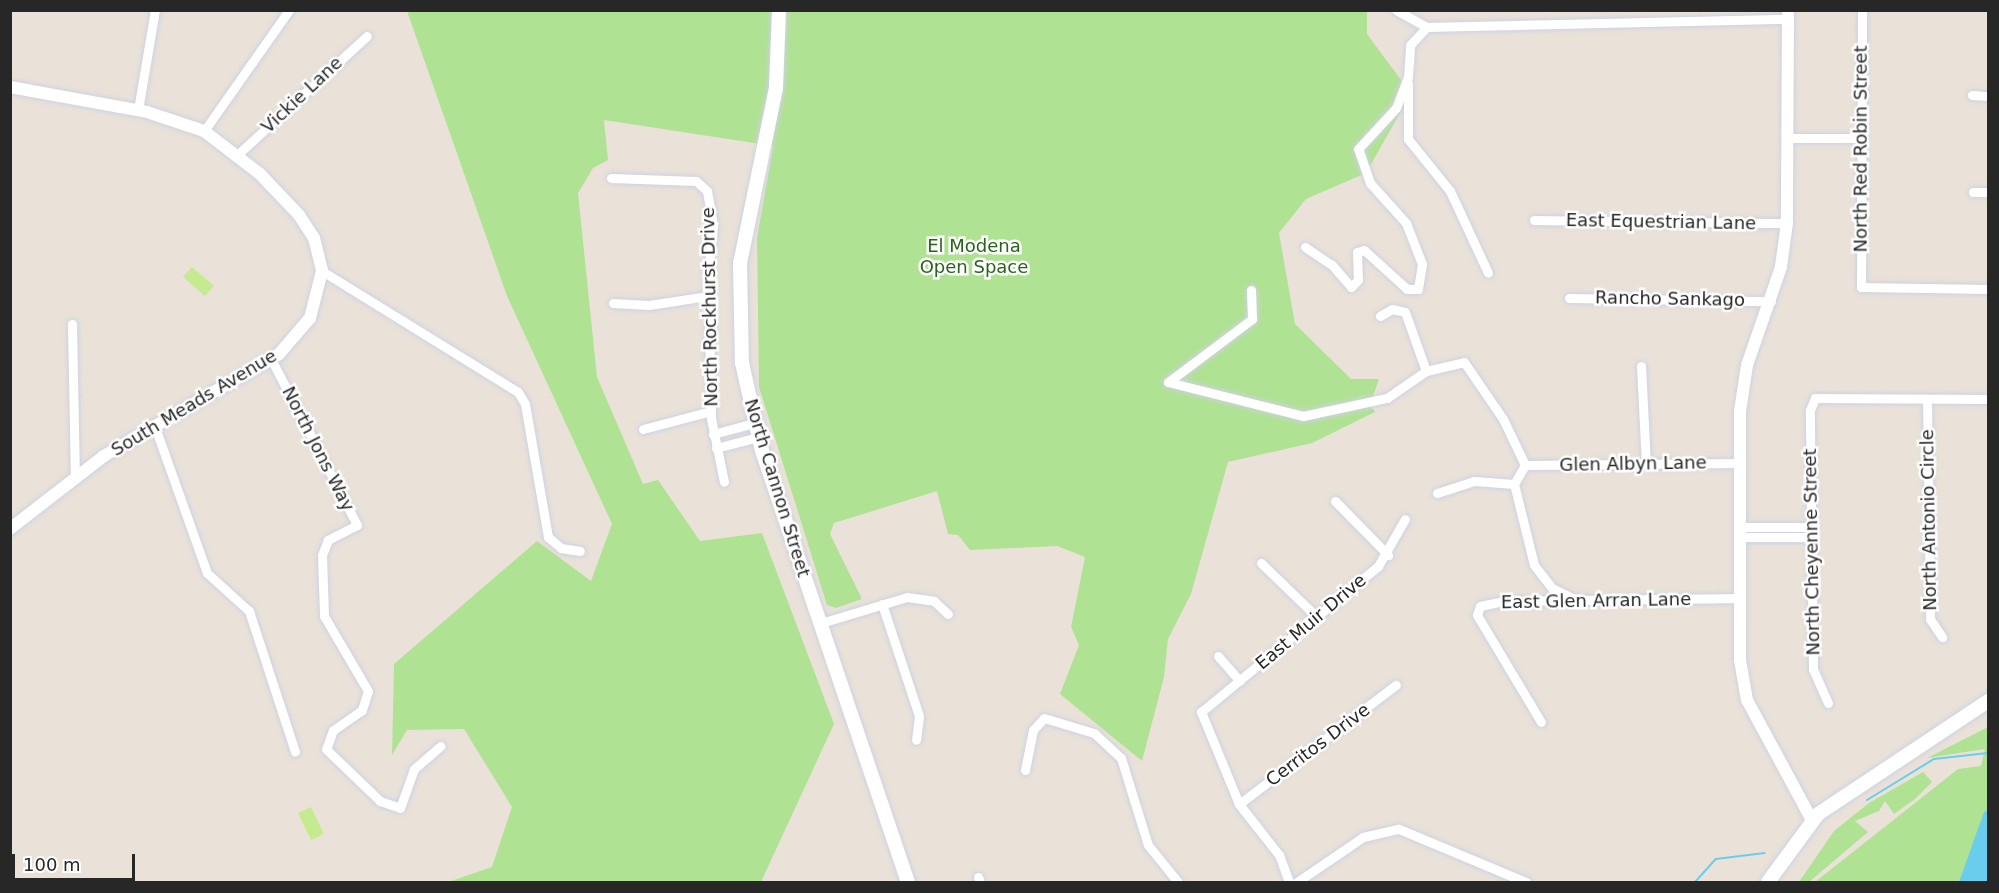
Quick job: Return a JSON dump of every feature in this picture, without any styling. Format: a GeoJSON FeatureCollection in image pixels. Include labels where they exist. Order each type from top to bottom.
{"type":"FeatureCollection","features":[{"type":"Feature","properties":{"kind":"main road","name":"North Cannon Street"},"geometry":{"type":"LineString","coordinates":[[779,10],[776,88],[740,263],[739,336],[758,437],[908,882]]}},
{"type":"Feature","properties":{"kind":"main road"},"geometry":{"type":"LineString","coordinates":[[1768,882],[1812,820],[1989,700]]}},
{"type":"Feature","properties":{"kind":"street"},"geometry":{"type":"LineString","coordinates":[[138,110],[155,10]]}},
{"type":"Feature","properties":{"kind":"street"},"geometry":{"type":"LineString","coordinates":[[204,131],[289,10]]}},
{"type":"Feature","properties":{"kind":"street"},"geometry":{"type":"LineString","coordinates":[[1396,10],[1428,27],[1788,15],[1787,223],[1771,301],[1745,374],[1740,463],[1740,660],[1747,700],[1812,820]]}},
{"type":"Feature","properties":{"kind":"street","name":"North Red Robin Street"},"geometry":{"type":"LineString","coordinates":[[1862,10],[1861,287],[1989,289]]}},
{"type":"Feature","properties":{"kind":"street"},"geometry":{"type":"LineString","coordinates":[[1428,27],[1410,45],[1408,139],[1450,191],[1488,273]]}},
{"type":"Feature","properties":{"kind":"street","name":"Vickie Lane"},"geometry":{"type":"LineString","coordinates":[[237,155],[367,36]]}},
{"type":"Feature","properties":{"kind":"street"},"geometry":{"type":"LineString","coordinates":[[1305,247],[1332,265],[1351,287],[1358,280],[1357,252],[1364,250],[1407,289],[1418,289],[1422,264],[1406,223],[1370,183],[1358,149],[1396,108],[1408,77]]}},
{"type":"Feature","properties":{"kind":"street","name":"South Meads Avenue"},"geometry":{"type":"LineString","coordinates":[[10,87],[138,110],[204,131],[237,155],[299,215],[314,238],[322,271],[310,318],[271,359],[155,427],[75,479],[10,529]]}},
{"type":"Feature","properties":{"kind":"street"},"geometry":{"type":"LineString","coordinates":[[1971,96],[1989,96]]}},
{"type":"Feature","properties":{"kind":"street"},"geometry":{"type":"LineString","coordinates":[[1787,138],[1860,138]]}},
{"type":"Feature","properties":{"kind":"street","name":"North Rockhurst Drive"},"geometry":{"type":"LineString","coordinates":[[611,178],[701,182],[712,217],[708,296],[711,411],[713,434],[724,482]]}},
{"type":"Feature","properties":{"kind":"street"},"geometry":{"type":"LineString","coordinates":[[1973,192],[1989,192]]}},
{"type":"Feature","properties":{"kind":"street","name":"East Equestrian Lane"},"geometry":{"type":"LineString","coordinates":[[1534,220],[1787,223]]}},
{"type":"Feature","properties":{"kind":"street"},"geometry":{"type":"LineString","coordinates":[[322,271],[444,345],[523,399],[548,537],[561,548],[580,551]]}},
{"type":"Feature","properties":{"kind":"street"},"geometry":{"type":"LineString","coordinates":[[1251,290],[1251,319],[1168,382],[1303,416],[1388,398],[1426,371],[1464,362],[1473,370],[1525,465],[1514,484],[1534,565],[1552,588],[1577,599]]}},
{"type":"Feature","properties":{"kind":"street"},"geometry":{"type":"LineString","coordinates":[[613,303],[649,305],[708,296]]}},
{"type":"Feature","properties":{"kind":"street","name":"Rancho Sankago"},"geometry":{"type":"LineString","coordinates":[[1569,298],[1771,301]]}},
{"type":"Feature","properties":{"kind":"street"},"geometry":{"type":"LineString","coordinates":[[1380,316],[1392,309],[1406,312],[1426,371]]}},
{"type":"Feature","properties":{"kind":"street"},"geometry":{"type":"LineString","coordinates":[[72,324],[75,479]]}},
{"type":"Feature","properties":{"kind":"street","name":"North Jons Way"},"geometry":{"type":"LineString","coordinates":[[271,359],[357,525],[328,540],[322,555],[324,616],[368,691],[362,710],[333,730],[326,749],[380,801],[400,808],[414,769],[440,746]]}},
{"type":"Feature","properties":{"kind":"street"},"geometry":{"type":"LineString","coordinates":[[1641,366],[1646,464]]}},
{"type":"Feature","properties":{"kind":"street","name":"North Cheyenne Street"},"geometry":{"type":"LineString","coordinates":[[1828,703],[1813,669],[1810,410],[1815,398],[1927,399]]}},
{"type":"Feature","properties":{"kind":"street"},"geometry":{"type":"LineString","coordinates":[[1927,399],[1989,399]]}},
{"type":"Feature","properties":{"kind":"street","name":"North Antonio Circle"},"geometry":{"type":"LineString","coordinates":[[1927,399],[1930,619],[1942,637]]}},
{"type":"Feature","properties":{"kind":"street"},"geometry":{"type":"LineString","coordinates":[[643,429],[711,411]]}},
{"type":"Feature","properties":{"kind":"street","name":"North Rockhurst Drive"},"geometry":{"type":"LineString","coordinates":[[713,434],[754,423]]}},
{"type":"Feature","properties":{"kind":"street"},"geometry":{"type":"LineString","coordinates":[[155,427],[207,573],[249,611],[295,752]]}},
{"type":"Feature","properties":{"kind":"street"},"geometry":{"type":"LineString","coordinates":[[716,448],[758,437]]}},
{"type":"Feature","properties":{"kind":"street","name":"Glen Albyn Lane"},"geometry":{"type":"LineString","coordinates":[[1525,465],[1740,463]]}},
{"type":"Feature","properties":{"kind":"street"},"geometry":{"type":"LineString","coordinates":[[1437,493],[1474,481],[1514,484]]}},
{"type":"Feature","properties":{"kind":"street"},"geometry":{"type":"LineString","coordinates":[[1335,501],[1388,555]]}},
{"type":"Feature","properties":{"kind":"street","name":"East Muir Drive"},"geometry":{"type":"LineString","coordinates":[[1239,804],[1201,712],[1317,617],[1388,555],[1405,519]]}},
{"type":"Feature","properties":{"kind":"street"},"geometry":{"type":"LineString","coordinates":[[1740,532],[1813,532]]}},
{"type":"Feature","properties":{"kind":"street"},"geometry":{"type":"LineString","coordinates":[[1261,563],[1317,617]]}},
{"type":"Feature","properties":{"kind":"street","name":"East Glen Arran Lane"},"geometry":{"type":"LineString","coordinates":[[1541,722],[1477,610],[1504,601],[1740,598]]}},
{"type":"Feature","properties":{"kind":"street"},"geometry":{"type":"LineString","coordinates":[[821,623],[882,604],[927,599],[948,614]]}},
{"type":"Feature","properties":{"kind":"street"},"geometry":{"type":"LineString","coordinates":[[882,604],[919,716],[916,740]]}},
{"type":"Feature","properties":{"kind":"street"},"geometry":{"type":"LineString","coordinates":[[1218,656],[1240,681]]}},
{"type":"Feature","properties":{"kind":"street","name":"Cerritos Drive"},"geometry":{"type":"LineString","coordinates":[[1239,804],[1396,685]]}},
{"type":"Feature","properties":{"kind":"street"},"geometry":{"type":"LineString","coordinates":[[1025,770],[1033,730],[1044,717],[1094,733],[1121,758],[1148,845],[1178,882]]}},
{"type":"Feature","properties":{"kind":"street"},"geometry":{"type":"LineString","coordinates":[[1239,804],[1279,855],[1289,882]]}},
{"type":"Feature","properties":{"kind":"street"},"geometry":{"type":"LineString","coordinates":[[1297,882],[1363,837],[1399,829],[1526,882]]}},
{"type":"Feature","properties":{"kind":"green space","name":"El Modena Open Space"},"geometry":{"type":"Polygon","coordinates":[[[407,11],[1367,11],[1367,34],[1401,80],[1403,108],[1366,173],[1306,199],[1279,233],[1295,324],[1351,379],[1379,379],[1370,405],[1375,412],[1312,443],[1228,462],[1191,594],[1168,639],[1164,677],[1142,761],[1060,694],[1079,645],[1071,627],[1085,557],[1057,546],[970,550],[958,535],[948,534],[937,491],[834,523],[830,534],[862,599],[836,608],[827,605],[759,387],[757,238],[773,146],[604,120],[608,160],[593,168],[578,193],[597,377],[643,484],[658,480],[700,541],[762,533],[834,724],[761,882],[448,882],[492,867],[512,807],[464,729],[407,730],[392,755],[394,664],[537,541],[591,581],[612,524],[507,296],[407,11]]]}},
{"type":"Feature","properties":{"kind":"green space"},"geometry":{"type":"Polygon","coordinates":[[[192,267],[214,286],[205,296],[183,277],[192,267]]]}},
{"type":"Feature","properties":{"kind":"green space"},"geometry":{"type":"Polygon","coordinates":[[[1988,727],[1988,810],[1959,882],[1815,882],[1958,769],[1981,766],[1985,749],[1927,758],[1988,727]]]}},
{"type":"Feature","properties":{"kind":"green space"},"geometry":{"type":"Polygon","coordinates":[[[1923,772],[1932,782],[1915,799],[1894,814],[1885,801],[1879,811],[1855,821],[1868,832],[1809,882],[1799,882],[1834,831],[1869,803],[1923,772]]]}},
{"type":"Feature","properties":{"kind":"green space"},"geometry":{"type":"Polygon","coordinates":[[[311,807],[324,834],[311,840],[298,813],[311,807]]]}},
{"type":"Feature","properties":{"kind":"water"},"geometry":{"type":"Polygon","coordinates":[[[1988,810],[1988,882],[1959,882],[1984,812],[1988,810]]]}},
{"type":"Feature","properties":{"kind":"waterway"},"geometry":{"type":"LineString","coordinates":[[1867,800],[1934,759],[1988,753]]}},
{"type":"Feature","properties":{"kind":"waterway"},"geometry":{"type":"LineString","coordinates":[[1695,882],[1716,859],[1765,853]]}}]}
